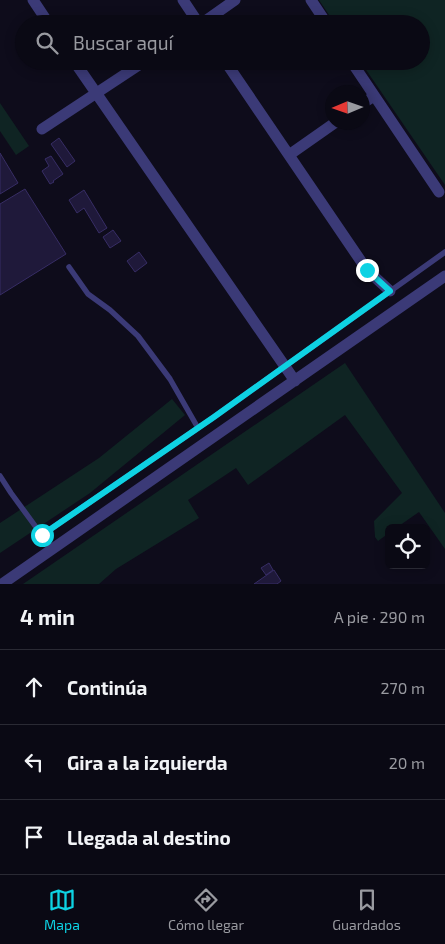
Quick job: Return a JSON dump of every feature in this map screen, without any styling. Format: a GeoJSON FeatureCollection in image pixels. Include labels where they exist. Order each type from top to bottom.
{"type":"FeatureCollection","features":[{"type":"Feature","properties":{"kind":"street"},"geometry":{"type":"LineString","coordinates":[[33,0],[43,15]]}},
{"type":"Feature","properties":{"kind":"street"},"geometry":{"type":"LineString","coordinates":[[183,0],[194,15]]}},
{"type":"Feature","properties":{"kind":"street"},"geometry":{"type":"LineString","coordinates":[[213,15],[235,0]]}},
{"type":"Feature","properties":{"kind":"street"},"geometry":{"type":"LineString","coordinates":[[311,0],[321,15]]}},
{"type":"Feature","properties":{"kind":"street"},"geometry":{"type":"LineString","coordinates":[[80,70],[295,381]]}},
{"type":"Feature","properties":{"kind":"street"},"geometry":{"type":"LineString","coordinates":[[42,129],[131,70]]}},
{"type":"Feature","properties":{"kind":"street"},"geometry":{"type":"LineString","coordinates":[[231,70],[367,270],[390,291]]}},
{"type":"Feature","properties":{"kind":"street"},"geometry":{"type":"LineString","coordinates":[[357,70],[439,192]]}},
{"type":"Feature","properties":{"kind":"street"},"geometry":{"type":"LineString","coordinates":[[370,99],[374,96]]}},
{"type":"Feature","properties":{"kind":"street"},"geometry":{"type":"LineString","coordinates":[[289,155],[325,130]]}},
{"type":"Feature","properties":{"kind":"street"},"geometry":{"type":"LineString","coordinates":[[2,584],[445,276]]}},
{"type":"Feature","properties":{"kind":"lane"},"geometry":{"type":"LineString","coordinates":[[42,535],[198,428],[445,252]]}},
{"type":"Feature","properties":{"kind":"lane"},"geometry":{"type":"LineString","coordinates":[[69,267],[88,294],[110,310],[138,336],[170,379],[198,428]]}},
{"type":"Feature","properties":{"kind":"lane"},"geometry":{"type":"LineString","coordinates":[[0,476],[52,549]]}},
{"type":"Feature","properties":{"kind":"green space"},"geometry":{"type":"Polygon","coordinates":[[[319,0],[445,0],[445,185],[366,70],[430,70],[430,15],[329,15],[319,0]]]}},
{"type":"Feature","properties":{"kind":"green space"},"geometry":{"type":"Polygon","coordinates":[[[0,103],[29,146],[16,155],[0,131],[0,103]]]}},
{"type":"Feature","properties":{"kind":"green space"},"geometry":{"type":"Polygon","coordinates":[[[345,363],[445,513],[445,549],[430,528],[430,524],[427,524],[419,512],[402,524],[385,524],[385,536],[378,541],[375,537],[374,521],[402,493],[345,415],[248,485],[236,468],[188,500],[199,518],[116,569],[99,584],[23,584],[345,363]]]}},
{"type":"Feature","properties":{"kind":"green space"},"geometry":{"type":"Polygon","coordinates":[[[172,399],[185,415],[90,493],[0,553],[0,523],[99,458],[172,399]]]}},
{"type":"Feature","properties":{"kind":"building"},"geometry":{"type":"Polygon","coordinates":[[[59,138],[75,161],[67,167],[51,144],[59,138]]]}},
{"type":"Feature","properties":{"kind":"building"},"geometry":{"type":"Polygon","coordinates":[[[0,153],[18,183],[0,194],[0,153]]]}},
{"type":"Feature","properties":{"kind":"building"},"geometry":{"type":"Polygon","coordinates":[[[51,156],[63,174],[50,184],[42,171],[49,166],[45,159],[51,156]]]}},
{"type":"Feature","properties":{"kind":"building"},"geometry":{"type":"Polygon","coordinates":[[[25,189],[66,254],[0,295],[0,204],[25,189]]]}},
{"type":"Feature","properties":{"kind":"building"},"geometry":{"type":"Polygon","coordinates":[[[84,190],[107,228],[99,233],[84,208],[77,213],[69,200],[84,190]]]}},
{"type":"Feature","properties":{"kind":"building"},"geometry":{"type":"Polygon","coordinates":[[[113,230],[121,241],[110,248],[103,237],[113,230]]]}},
{"type":"Feature","properties":{"kind":"building"},"geometry":{"type":"Polygon","coordinates":[[[139,252],[147,263],[135,272],[127,261],[139,252]]]}},
{"type":"Feature","properties":{"kind":"building"},"geometry":{"type":"Polygon","coordinates":[[[269,563],[273,570],[266,575],[261,568],[269,563]]]}},
{"type":"Feature","properties":{"kind":"building"},"geometry":{"type":"Polygon","coordinates":[[[274,570],[281,581],[277,584],[254,584],[274,570]]]}},
{"type":"Feature","properties":{"kind":"route"},"geometry":{"type":"LineString","coordinates":[[42,535],[214,417],[390,291],[367,270]]}}]}
